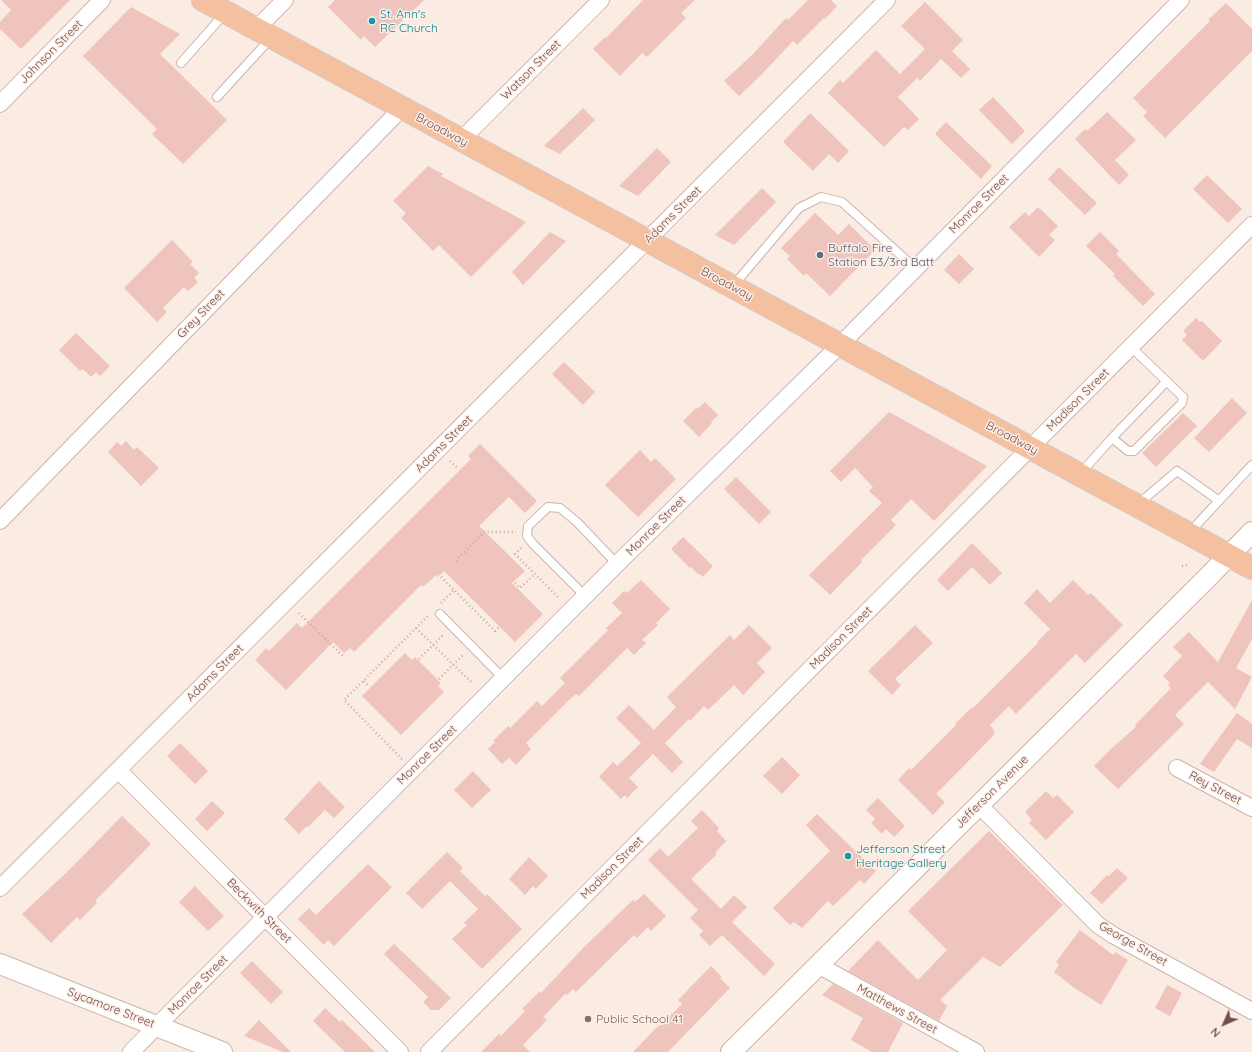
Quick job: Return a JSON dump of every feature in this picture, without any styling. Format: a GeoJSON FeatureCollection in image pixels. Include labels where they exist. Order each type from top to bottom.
{"type":"FeatureCollection","features":[{"type":"Feature","properties":{"kind":"main road","name":"Broadway"},"geometry":{"type":"LineString","coordinates":[[203,0],[1252,568]]}},
{"type":"Feature","properties":{"kind":"street","name":"Johnson Street"},"geometry":{"type":"LineString","coordinates":[[0,104],[102,0]]}},
{"type":"Feature","properties":{"kind":"street"},"geometry":{"type":"LineString","coordinates":[[263,33],[285,0]]}},
{"type":"Feature","properties":{"kind":"street","name":"Watson Street"},"geometry":{"type":"LineString","coordinates":[[461,140],[601,0]]}},
{"type":"Feature","properties":{"kind":"street","name":"Adams Street"},"geometry":{"type":"LineString","coordinates":[[0,888],[648,241],[887,0]]}},
{"type":"Feature","properties":{"kind":"street","name":"Monroe Street"},"geometry":{"type":"LineString","coordinates":[[131,1052],[617,564],[840,345],[1181,0]]}},
{"type":"Feature","properties":{"kind":"street","name":"Grey Street"},"geometry":{"type":"LineString","coordinates":[[0,521],[402,108]]}},
{"type":"Feature","properties":{"kind":"street","name":"Madison Street"},"geometry":{"type":"LineString","coordinates":[[429,1052],[1252,224]]}},
{"type":"Feature","properties":{"kind":"street","name":"Jefferson Avenue"},"geometry":{"type":"LineString","coordinates":[[731,1052],[1252,532]]}},
{"type":"Feature","properties":{"kind":"street","name":"Rey Street"},"geometry":{"type":"LineString","coordinates":[[1177,768],[1252,808]]}},
{"type":"Feature","properties":{"kind":"street","name":"Beckwith Street"},"geometry":{"type":"LineString","coordinates":[[118,770],[400,1052]]}},
{"type":"Feature","properties":{"kind":"street","name":"George Street"},"geometry":{"type":"LineString","coordinates":[[979,805],[1098,925],[1113,935],[1252,1011]]}},
{"type":"Feature","properties":{"kind":"street","name":"Sycamore Street"},"geometry":{"type":"LineString","coordinates":[[0,964],[222,1052]]}},
{"type":"Feature","properties":{"kind":"street","name":"Matthews Street"},"geometry":{"type":"LineString","coordinates":[[818,965],[976,1052]]}},
{"type":"Feature","properties":{"kind":"lane"},"geometry":{"type":"LineString","coordinates":[[181,63],[226,12]]}},
{"type":"Feature","properties":{"kind":"lane"},"geometry":{"type":"LineString","coordinates":[[216,97],[263,33]]}},
{"type":"Feature","properties":{"kind":"lane"},"geometry":{"type":"LineString","coordinates":[[732,286],[798,208],[821,197],[842,202],[915,268]]}},
{"type":"Feature","properties":{"kind":"lane"},"geometry":{"type":"LineString","coordinates":[[1112,438],[1128,451],[1134,451],[1182,403],[1183,397],[1131,347]]}},
{"type":"Feature","properties":{"kind":"lane"},"geometry":{"type":"LineString","coordinates":[[1079,474],[1167,381]]}},
{"type":"Feature","properties":{"kind":"lane"},"geometry":{"type":"LineString","coordinates":[[1188,534],[1252,465]]}},
{"type":"Feature","properties":{"kind":"lane"},"geometry":{"type":"LineString","coordinates":[[1136,505],[1177,471],[1218,500]]}},
{"type":"Feature","properties":{"kind":"lane"},"geometry":{"type":"LineString","coordinates":[[585,596],[533,544],[527,536],[528,526],[548,508],[560,508],[576,522],[617,564]]}},
{"type":"Feature","properties":{"kind":"lane"},"geometry":{"type":"LineString","coordinates":[[437,610],[503,678]]}},
{"type":"Feature","properties":{"kind":"path"},"geometry":{"type":"LineString","coordinates":[[450,461],[459,470]]}},
{"type":"Feature","properties":{"kind":"path"},"geometry":{"type":"LineString","coordinates":[[456,561],[484,532],[520,532]]}},
{"type":"Feature","properties":{"kind":"path"},"geometry":{"type":"LineString","coordinates":[[515,554],[524,561],[561,600]]}},
{"type":"Feature","properties":{"kind":"path"},"geometry":{"type":"LineString","coordinates":[[1182,566],[1187,565]]}},
{"type":"Feature","properties":{"kind":"path"},"geometry":{"type":"LineString","coordinates":[[515,583],[520,588],[535,574]]}},
{"type":"Feature","properties":{"kind":"path"},"geometry":{"type":"LineString","coordinates":[[441,577],[495,631],[499,627]]}},
{"type":"Feature","properties":{"kind":"path"},"geometry":{"type":"LineString","coordinates":[[402,759],[344,700],[416,628],[437,610],[454,590]]}},
{"type":"Feature","properties":{"kind":"path"},"geometry":{"type":"LineString","coordinates":[[299,613],[343,656]]}},
{"type":"Feature","properties":{"kind":"path"},"geometry":{"type":"LineString","coordinates":[[416,628],[472,683]]}},
{"type":"Feature","properties":{"kind":"path"},"geometry":{"type":"LineString","coordinates":[[419,658],[446,631]]}},
{"type":"Feature","properties":{"kind":"path"},"geometry":{"type":"LineString","coordinates":[[439,679],[467,652]]}},
{"type":"Feature","properties":{"kind":"path"},"geometry":{"type":"LineString","coordinates":[[364,681],[369,687]]}},
{"type":"Feature","properties":{"kind":"building"},"geometry":{"type":"Polygon","coordinates":[[[1,0],[70,0],[21,49],[0,29],[0,22],[11,10],[1,0]]]}},
{"type":"Feature","properties":{"kind":"building","name":"St. Ann's RC Church"},"geometry":{"type":"Polygon","coordinates":[[[335,0],[424,0],[375,47],[364,36],[361,40],[328,7],[335,0]]]}},
{"type":"Feature","properties":{"kind":"building"},"geometry":{"type":"Polygon","coordinates":[[[643,0],[695,0],[681,13],[686,18],[647,57],[642,53],[620,76],[593,49],[605,37],[606,38],[643,0]]]}},
{"type":"Feature","properties":{"kind":"building"},"geometry":{"type":"Polygon","coordinates":[[[808,0],[831,0],[837,6],[797,45],[793,41],[739,96],[724,81],[752,55],[786,18],[788,20],[808,0]]]}},
{"type":"Feature","properties":{"kind":"building"},"geometry":{"type":"Polygon","coordinates":[[[925,2],[963,40],[952,51],[970,69],[961,78],[941,59],[920,81],[917,78],[898,97],[919,119],[908,130],[904,127],[884,147],[828,93],[840,80],[843,83],[876,50],[900,74],[925,49],[901,26],[925,2]]]}},
{"type":"Feature","properties":{"kind":"building"},"geometry":{"type":"Polygon","coordinates":[[[1226,3],[1252,29],[1252,51],[1165,138],[1143,116],[1147,112],[1133,98],[1226,3]]]}},
{"type":"Feature","properties":{"kind":"building"},"geometry":{"type":"Polygon","coordinates":[[[131,7],[180,34],[160,54],[227,120],[183,164],[152,134],[157,129],[83,56],[131,7]]]}},
{"type":"Feature","properties":{"kind":"building"},"geometry":{"type":"Polygon","coordinates":[[[993,97],[1025,131],[1012,144],[979,110],[993,97]]]}},
{"type":"Feature","properties":{"kind":"building"},"geometry":{"type":"Polygon","coordinates":[[[583,108],[595,120],[560,154],[544,146],[583,108]]]}},
{"type":"Feature","properties":{"kind":"building"},"geometry":{"type":"Polygon","coordinates":[[[1107,112],[1136,140],[1115,160],[1129,175],[1119,185],[1075,139],[1085,129],[1087,131],[1107,112]]]}},
{"type":"Feature","properties":{"kind":"building"},"geometry":{"type":"Polygon","coordinates":[[[810,113],[849,151],[838,163],[829,154],[813,171],[783,142],[810,113]]]}},
{"type":"Feature","properties":{"kind":"building"},"geometry":{"type":"Polygon","coordinates":[[[946,122],[992,166],[981,179],[935,134],[946,122]]]}},
{"type":"Feature","properties":{"kind":"building"},"geometry":{"type":"Polygon","coordinates":[[[657,148],[671,162],[638,196],[619,186],[657,148]]]}},
{"type":"Feature","properties":{"kind":"building"},"geometry":{"type":"Polygon","coordinates":[[[428,166],[443,174],[441,176],[526,222],[471,277],[439,245],[433,251],[401,218],[406,213],[393,201],[428,166]]]}},
{"type":"Feature","properties":{"kind":"building"},"geometry":{"type":"Polygon","coordinates":[[[1059,167],[1097,203],[1085,215],[1048,179],[1059,167]]]}},
{"type":"Feature","properties":{"kind":"building"},"geometry":{"type":"Polygon","coordinates":[[[1207,175],[1242,209],[1228,223],[1193,189],[1207,175]]]}},
{"type":"Feature","properties":{"kind":"building"},"geometry":{"type":"Polygon","coordinates":[[[762,188],[776,202],[734,245],[715,235],[762,188]]]}},
{"type":"Feature","properties":{"kind":"building"},"geometry":{"type":"Polygon","coordinates":[[[1038,207],[1058,226],[1049,235],[1055,240],[1039,257],[1009,227],[1025,212],[1029,216],[1038,207]]]}},
{"type":"Feature","properties":{"kind":"building"},"geometry":{"type":"Polygon","coordinates":[[[815,213],[838,235],[849,224],[875,250],[830,296],[806,273],[804,276],[787,259],[790,256],[781,248],[815,213]]]}},
{"type":"Feature","properties":{"kind":"building"},"geometry":{"type":"Polygon","coordinates":[[[550,232],[566,241],[523,285],[512,272],[550,232]]]}},
{"type":"Feature","properties":{"kind":"building"},"geometry":{"type":"Polygon","coordinates":[[[1100,232],[1119,251],[1116,254],[1155,294],[1143,306],[1113,276],[1115,274],[1086,246],[1100,232]]]}},
{"type":"Feature","properties":{"kind":"building"},"geometry":{"type":"Polygon","coordinates":[[[172,240],[193,262],[190,264],[199,273],[194,278],[198,282],[188,291],[184,287],[163,308],[167,312],[157,322],[124,288],[172,240]]]}},
{"type":"Feature","properties":{"kind":"building"},"geometry":{"type":"Polygon","coordinates":[[[959,254],[974,269],[959,284],[944,270],[959,254]]]}},
{"type":"Feature","properties":{"kind":"building"},"geometry":{"type":"Polygon","coordinates":[[[1196,318],[1200,322],[1202,321],[1222,341],[1203,361],[1182,340],[1187,335],[1183,331],[1196,318]]]}},
{"type":"Feature","properties":{"kind":"building"},"geometry":{"type":"Polygon","coordinates":[[[76,333],[110,366],[100,376],[96,372],[91,377],[83,369],[80,371],[59,350],[76,333]]]}},
{"type":"Feature","properties":{"kind":"building"},"geometry":{"type":"Polygon","coordinates":[[[564,362],[595,392],[583,405],[552,374],[564,362]]]}},
{"type":"Feature","properties":{"kind":"building"},"geometry":{"type":"Polygon","coordinates":[[[1232,398],[1247,413],[1209,452],[1194,438],[1232,398]]]}},
{"type":"Feature","properties":{"kind":"building"},"geometry":{"type":"Polygon","coordinates":[[[705,402],[718,415],[699,437],[683,421],[696,408],[697,409],[705,402]]]}},
{"type":"Feature","properties":{"kind":"building"},"geometry":{"type":"Polygon","coordinates":[[[889,412],[987,466],[934,521],[911,499],[891,520],[896,525],[861,560],[862,562],[830,595],[809,575],[882,503],[869,491],[873,487],[855,468],[841,482],[830,471],[889,412]]]}},
{"type":"Feature","properties":{"kind":"building"},"geometry":{"type":"Polygon","coordinates":[[[1183,413],[1197,426],[1156,467],[1142,453],[1183,413]]]}},
{"type":"Feature","properties":{"kind":"building"},"geometry":{"type":"Polygon","coordinates":[[[126,441],[134,450],[137,447],[159,468],[141,486],[108,452],[117,442],[121,446],[126,441]]]}},
{"type":"Feature","properties":{"kind":"building"},"geometry":{"type":"Polygon","coordinates":[[[480,444],[537,501],[525,513],[509,497],[479,526],[525,571],[512,583],[543,614],[515,642],[444,571],[437,577],[436,575],[423,587],[421,585],[354,652],[350,648],[344,653],[333,642],[286,690],[255,660],[266,648],[269,651],[297,623],[302,628],[471,459],[468,456],[480,444]]]}},
{"type":"Feature","properties":{"kind":"building"},"geometry":{"type":"Polygon","coordinates":[[[640,450],[651,462],[655,458],[676,479],[638,517],[605,485],[640,450]]]}},
{"type":"Feature","properties":{"kind":"building"},"geometry":{"type":"Polygon","coordinates":[[[736,477],[771,512],[759,524],[724,489],[736,477]]]}},
{"type":"Feature","properties":{"kind":"building"},"geometry":{"type":"Polygon","coordinates":[[[683,537],[713,566],[703,577],[691,567],[690,568],[671,549],[683,537]]]}},
{"type":"Feature","properties":{"kind":"building"},"geometry":{"type":"Polygon","coordinates":[[[972,543],[1002,573],[990,585],[972,567],[948,591],[937,580],[972,543]]]}},
{"type":"Feature","properties":{"kind":"building"},"geometry":{"type":"Polygon","coordinates":[[[641,580],[670,609],[656,623],[658,625],[642,640],[646,643],[634,655],[627,648],[579,696],[576,694],[569,700],[526,743],[531,749],[516,765],[509,758],[502,764],[488,749],[495,742],[493,741],[508,726],[510,728],[537,701],[542,706],[565,683],[560,678],[608,630],[606,628],[622,613],[612,603],[624,591],[627,593],[641,580]]]}},
{"type":"Feature","properties":{"kind":"building"},"geometry":{"type":"Polygon","coordinates":[[[1073,580],[1088,595],[1091,593],[1123,625],[1085,663],[1076,654],[1016,714],[1009,706],[990,725],[995,732],[993,734],[994,735],[936,794],[945,802],[933,815],[898,780],[909,768],[911,770],[972,707],[973,708],[1038,643],[1037,642],[1050,629],[1024,603],[1037,589],[1050,603],[1073,580]]]}},
{"type":"Feature","properties":{"kind":"building"},"geometry":{"type":"Polygon","coordinates":[[[1252,600],[1252,639],[1236,668],[1252,677],[1235,709],[1208,682],[1175,715],[1184,724],[1118,789],[1094,766],[1136,727],[1135,725],[1171,688],[1168,685],[1170,683],[1163,676],[1182,656],[1173,647],[1189,632],[1218,662],[1252,600]]]}},
{"type":"Feature","properties":{"kind":"building"},"geometry":{"type":"Polygon","coordinates":[[[749,625],[772,648],[757,663],[765,672],[743,695],[734,685],[708,710],[704,706],[690,721],[689,719],[665,743],[683,762],[672,773],[653,754],[629,778],[638,787],[627,798],[625,795],[621,799],[599,777],[613,762],[617,766],[641,743],[616,718],[629,705],[654,730],[676,707],[667,697],[730,635],[734,640],[749,625]]]}},
{"type":"Feature","properties":{"kind":"building"},"geometry":{"type":"Polygon","coordinates":[[[915,625],[933,643],[895,679],[901,685],[892,695],[868,671],[915,625]]]}},
{"type":"Feature","properties":{"kind":"building"},"geometry":{"type":"Polygon","coordinates":[[[405,653],[412,660],[415,657],[441,683],[438,686],[444,692],[401,735],[362,696],[405,653]]]}},
{"type":"Feature","properties":{"kind":"building"},"geometry":{"type":"Polygon","coordinates":[[[1237,713],[1252,724],[1252,748],[1237,739],[1214,772],[1200,764],[1237,713]]]}},
{"type":"Feature","properties":{"kind":"building"},"geometry":{"type":"Polygon","coordinates":[[[180,743],[208,771],[195,784],[167,756],[180,743]]]}},
{"type":"Feature","properties":{"kind":"building"},"geometry":{"type":"Polygon","coordinates":[[[782,757],[800,775],[782,794],[763,776],[782,757]]]}},
{"type":"Feature","properties":{"kind":"building"},"geometry":{"type":"Polygon","coordinates":[[[473,771],[491,790],[472,808],[454,790],[473,771]]]}},
{"type":"Feature","properties":{"kind":"building"},"geometry":{"type":"Polygon","coordinates":[[[319,781],[345,807],[334,818],[325,810],[299,834],[284,819],[319,781]]]}},
{"type":"Feature","properties":{"kind":"building"},"geometry":{"type":"Polygon","coordinates":[[[1046,791],[1053,798],[1057,795],[1074,812],[1046,840],[1029,823],[1032,820],[1025,812],[1046,791]]]}},
{"type":"Feature","properties":{"kind":"building"},"geometry":{"type":"Polygon","coordinates":[[[878,798],[905,826],[894,837],[886,829],[882,834],[871,823],[875,819],[866,810],[878,798]]]}},
{"type":"Feature","properties":{"kind":"building"},"geometry":{"type":"Polygon","coordinates":[[[212,801],[225,813],[207,831],[195,819],[212,801]]]}},
{"type":"Feature","properties":{"kind":"building"},"geometry":{"type":"Polygon","coordinates":[[[702,810],[719,828],[717,831],[726,841],[715,853],[717,854],[691,879],[721,909],[734,895],[747,907],[732,922],[775,964],[764,976],[722,935],[710,946],[699,935],[703,931],[690,918],[698,910],[648,860],[660,848],[668,857],[698,828],[691,821],[702,810]]]}},
{"type":"Feature","properties":{"kind":"building"},"geometry":{"type":"Polygon","coordinates":[[[817,814],[876,871],[864,884],[860,880],[833,906],[828,901],[802,928],[794,922],[790,925],[773,908],[830,851],[806,825],[817,814]]]}},
{"type":"Feature","properties":{"kind":"building"},"geometry":{"type":"Polygon","coordinates":[[[122,816],[151,844],[95,901],[97,903],[80,920],[77,917],[51,943],[22,914],[67,872],[122,816]]]}},
{"type":"Feature","properties":{"kind":"building"},"geometry":{"type":"Polygon","coordinates":[[[989,831],[1063,905],[1000,967],[983,957],[940,1000],[947,1006],[939,1021],[848,971],[878,940],[918,980],[947,950],[908,911],[989,831]]]}},
{"type":"Feature","properties":{"kind":"building"},"geometry":{"type":"Polygon","coordinates":[[[447,852],[463,868],[460,871],[485,896],[487,894],[522,929],[482,969],[452,939],[467,925],[464,923],[478,909],[450,881],[422,909],[406,893],[447,852]]]}},
{"type":"Feature","properties":{"kind":"building"},"geometry":{"type":"Polygon","coordinates":[[[529,857],[548,876],[536,889],[533,886],[525,895],[509,879],[529,857]]]}},
{"type":"Feature","properties":{"kind":"building"},"geometry":{"type":"Polygon","coordinates":[[[368,864],[392,887],[334,946],[328,940],[324,945],[298,919],[309,908],[316,915],[368,864]]]}},
{"type":"Feature","properties":{"kind":"building"},"geometry":{"type":"Polygon","coordinates":[[[1117,868],[1128,878],[1102,904],[1090,893],[1107,875],[1109,876],[1117,868]]]}},
{"type":"Feature","properties":{"kind":"building"},"geometry":{"type":"Polygon","coordinates":[[[195,886],[224,916],[208,931],[179,902],[195,886]]]}},
{"type":"Feature","properties":{"kind":"building"},"geometry":{"type":"Polygon","coordinates":[[[644,894],[666,916],[651,931],[648,927],[637,938],[634,935],[576,992],[573,989],[567,995],[565,994],[543,1017],[547,1020],[523,1045],[530,1052],[481,1052],[499,1034],[501,1036],[525,1011],[522,1009],[540,991],[541,993],[584,947],[633,900],[635,902],[644,894]]]}},
{"type":"Feature","properties":{"kind":"building"},"geometry":{"type":"Polygon","coordinates":[[[1080,930],[1113,955],[1115,952],[1128,960],[1101,1005],[1073,987],[1054,972],[1059,965],[1056,962],[1080,930]]]}},
{"type":"Feature","properties":{"kind":"building"},"geometry":{"type":"Polygon","coordinates":[[[394,944],[451,998],[439,1010],[431,1010],[423,1002],[428,997],[384,954],[394,944]]]}},
{"type":"Feature","properties":{"kind":"building"},"geometry":{"type":"Polygon","coordinates":[[[252,961],[283,992],[271,1004],[240,973],[252,961]]]}},
{"type":"Feature","properties":{"kind":"building"},"geometry":{"type":"Polygon","coordinates":[[[711,966],[730,988],[668,1052],[633,1052],[682,1004],[678,1000],[711,966]]]}},
{"type":"Feature","properties":{"kind":"building"},"geometry":{"type":"Polygon","coordinates":[[[833,984],[903,1023],[888,1052],[872,1052],[851,1040],[863,1018],[822,995],[833,984]]]}},
{"type":"Feature","properties":{"kind":"building"},"geometry":{"type":"Polygon","coordinates":[[[1167,985],[1182,993],[1170,1016],[1155,1008],[1167,985]]]}},
{"type":"Feature","properties":{"kind":"building"},"geometry":{"type":"Polygon","coordinates":[[[325,1008],[340,1022],[342,1020],[375,1052],[345,1052],[313,1021],[325,1008]]]}},
{"type":"Feature","properties":{"kind":"building"},"geometry":{"type":"Polygon","coordinates":[[[259,1020],[291,1052],[283,1052],[244,1036],[259,1020]]]}},
{"type":"Feature","properties":{"kind":"place","name":"St. Ann's RC Church"},"geometry":{"type":"Point","coordinates":[372,21]}},
{"type":"Feature","properties":{"kind":"place","name":"Buffalo Fire Station E3/3rd Batt"},"geometry":{"type":"Point","coordinates":[820,255]}},
{"type":"Feature","properties":{"kind":"place","name":"Jefferson Street Heritage Gallery"},"geometry":{"type":"Point","coordinates":[848,856]}},
{"type":"Feature","properties":{"kind":"place","name":"Public School 41"},"geometry":{"type":"Point","coordinates":[588,1019]}}]}
